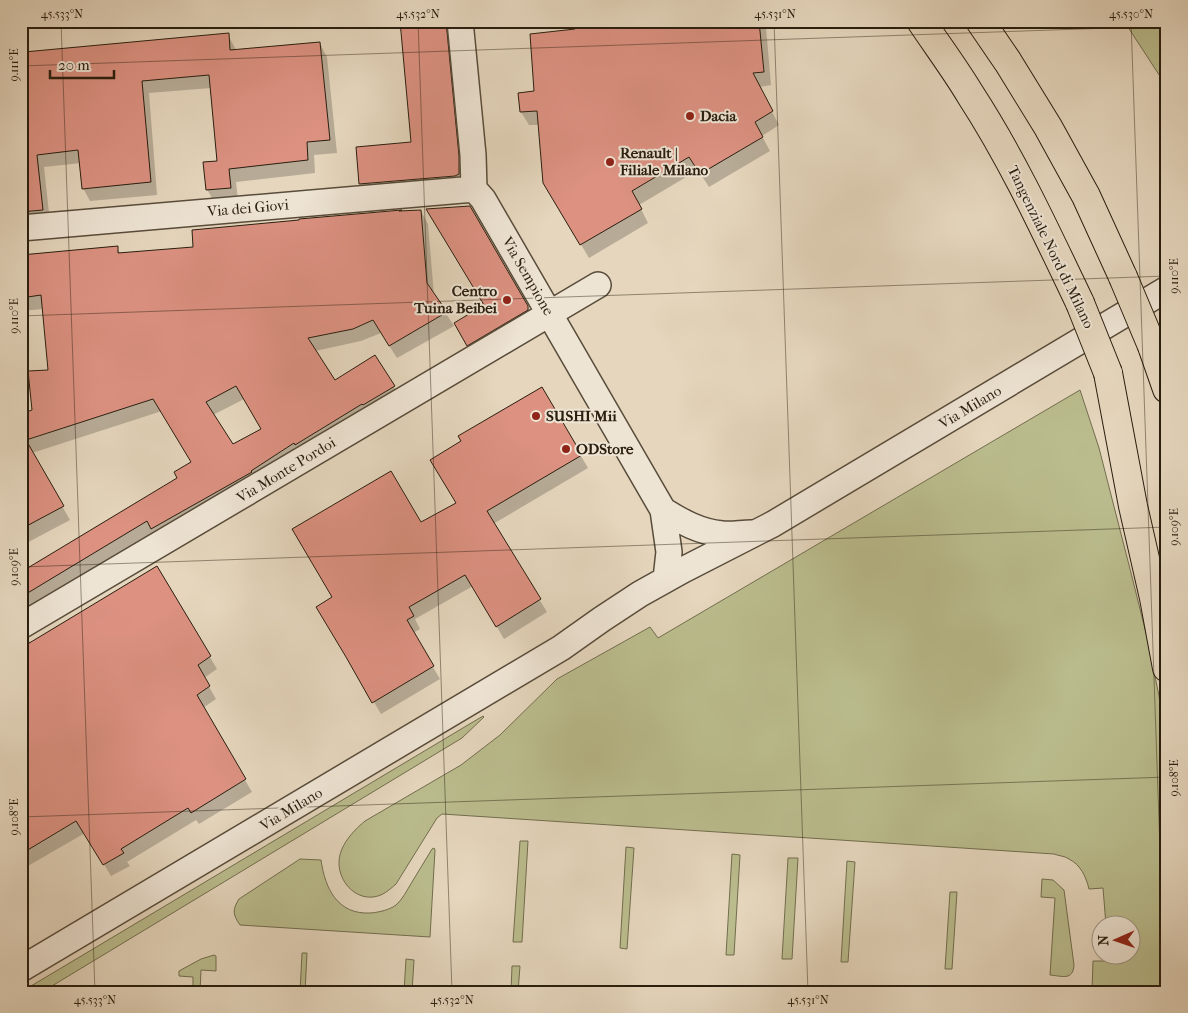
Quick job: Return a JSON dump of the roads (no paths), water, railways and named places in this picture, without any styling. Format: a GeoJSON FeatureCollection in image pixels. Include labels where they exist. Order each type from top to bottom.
{"type":"FeatureCollection","features":[{"type":"Feature","properties":{"kind":"highway","name":"Tangenziale Nord di Milano"},"geometry":{"type":"LineString","coordinates":[[921,21],[970,94],[1005,153],[1041,221],[1080,303],[1108,373],[1136,463],[1167,577]]}},
{"type":"Feature","properties":{"kind":"highway"},"geometry":{"type":"LineString","coordinates":[[980,21],[1048,127],[1086,196],[1123,277],[1152,346],[1167,388]]}},
{"type":"Feature","properties":{"kind":"highway"},"geometry":{"type":"LineString","coordinates":[[1108,373],[1133,506],[1154,598],[1167,668]]}},
{"type":"Feature","properties":{"kind":"street"},"geometry":{"type":"LineString","coordinates":[[460,21],[473,155],[474,189]]}},
{"type":"Feature","properties":{"kind":"street","name":"Via dei Giovi"},"geometry":{"type":"LineString","coordinates":[[21,228],[474,189]]}},
{"type":"Feature","properties":{"kind":"street","name":"Via Sempione"},"geometry":{"type":"LineString","coordinates":[[474,189],[482,199],[550,313],[664,510],[669,552],[666,579]]}},
{"type":"Feature","properties":{"kind":"street","name":"Via Monte Pordoi"},"geometry":{"type":"LineString","coordinates":[[21,626],[598,285]]}},
{"type":"Feature","properties":{"kind":"street","name":"Via Milano"},"geometry":{"type":"LineString","coordinates":[[21,969],[561,648],[640,594],[764,528],[1167,289]]}},
{"type":"Feature","properties":{"kind":"street","name":"Via Sempione"},"geometry":{"type":"LineString","coordinates":[[664,510],[693,527],[708,532],[724,534],[764,528]]}},
{"type":"Feature","properties":{"kind":"street","name":"Via Milano"},"geometry":{"type":"LineString","coordinates":[[561,648],[648,607],[690,582],[764,528]]}},
{"type":"Feature","properties":{"kind":"place","name":"Dacia"},"geometry":{"type":"Point","coordinates":[690,116]}},
{"type":"Feature","properties":{"kind":"place","name":"Renault | Filiale Milano"},"geometry":{"type":"Point","coordinates":[610,162]}},
{"type":"Feature","properties":{"kind":"place","name":"Centro Tuina Beibei"},"geometry":{"type":"Point","coordinates":[507,300]}},
{"type":"Feature","properties":{"kind":"place","name":"SUSHI Mii"},"geometry":{"type":"Point","coordinates":[536,416]}},
{"type":"Feature","properties":{"kind":"place","name":"ODStore"},"geometry":{"type":"Point","coordinates":[566,449]}}]}
